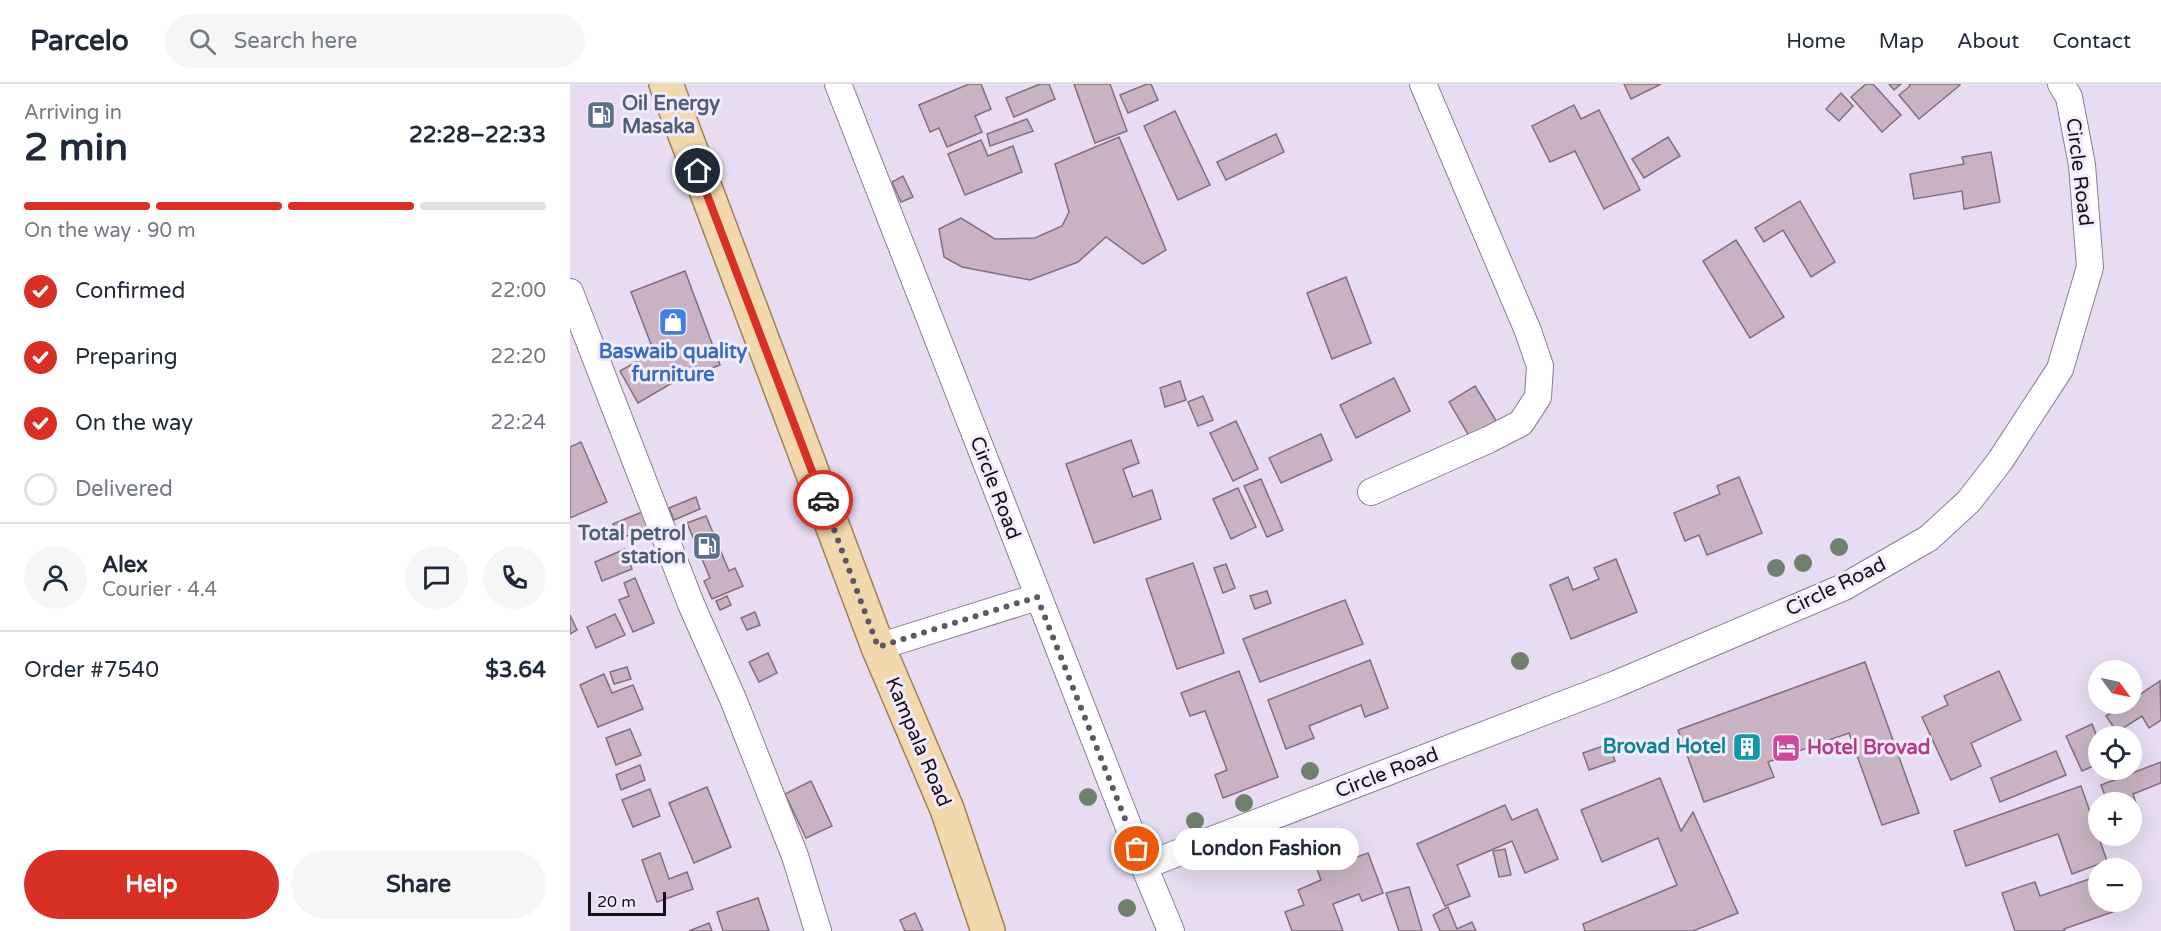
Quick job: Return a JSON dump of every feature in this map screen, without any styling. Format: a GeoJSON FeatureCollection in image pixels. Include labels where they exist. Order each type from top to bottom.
{"type":"FeatureCollection","features":[{"type":"Feature","properties":{"kind":"main road","name":"Kampala Road"},"geometry":{"type":"LineString","coordinates":[[666,84],[878,647],[947,809],[988,931]]}},
{"type":"Feature","properties":{"kind":"street","name":"Circle Road"},"geometry":{"type":"LineString","coordinates":[[838,84],[1144,866],[1627,679],[1844,587],[1929,538],[1969,501],[2000,461],[2060,369],[2090,267],[2082,165],[2070,88]]}},
{"type":"Feature","properties":{"kind":"street"},"geometry":{"type":"LineString","coordinates":[[1371,492],[1521,423],[1538,397],[1540,366],[1528,331],[1422,84]]}},
{"type":"Feature","properties":{"kind":"street"},"geometry":{"type":"LineString","coordinates":[[570,292],[691,604],[733,699],[787,835],[818,931]]}},
{"type":"Feature","properties":{"kind":"street"},"geometry":{"type":"LineString","coordinates":[[878,647],[1037,597]]}},
{"type":"Feature","properties":{"kind":"street"},"geometry":{"type":"LineString","coordinates":[[1144,866],[1172,931]]}},
{"type":"Feature","properties":{"kind":"building"},"geometry":{"type":"Polygon","coordinates":[[[969,84],[981,84],[991,109],[975,116],[982,132],[947,147],[939,128],[930,132],[919,105],[969,84]]]}},
{"type":"Feature","properties":{"kind":"building"},"geometry":{"type":"Polygon","coordinates":[[[1040,84],[1049,84],[1055,99],[1014,117],[1006,98],[1040,84]]]}},
{"type":"Feature","properties":{"kind":"building"},"geometry":{"type":"Polygon","coordinates":[[[1074,84],[1110,84],[1127,131],[1095,143],[1074,84]]]}},
{"type":"Feature","properties":{"kind":"building"},"geometry":{"type":"Polygon","coordinates":[[[1151,84],[1158,100],[1128,113],[1120,95],[1151,84]]]}},
{"type":"Feature","properties":{"kind":"building"},"geometry":{"type":"Polygon","coordinates":[[[1624,84],[1661,84],[1631,99],[1624,84]]]}},
{"type":"Feature","properties":{"kind":"building"},"geometry":{"type":"Polygon","coordinates":[[[1866,84],[1873,84],[1901,115],[1882,132],[1851,97],[1866,84]]]}},
{"type":"Feature","properties":{"kind":"building"},"geometry":{"type":"Polygon","coordinates":[[[1889,84],[1901,84],[1894,90],[1889,84]]]}},
{"type":"Feature","properties":{"kind":"building"},"geometry":{"type":"Polygon","coordinates":[[[1909,84],[1960,85],[1919,119],[1899,95],[1910,86],[1909,84]]]}},
{"type":"Feature","properties":{"kind":"building"},"geometry":{"type":"Polygon","coordinates":[[[1841,93],[1853,106],[1839,121],[1826,109],[1841,93]]]}},
{"type":"Feature","properties":{"kind":"building"},"geometry":{"type":"Polygon","coordinates":[[[1574,105],[1581,119],[1599,110],[1640,190],[1604,209],[1575,151],[1550,162],[1532,126],[1574,105]]]}},
{"type":"Feature","properties":{"kind":"building"},"geometry":{"type":"Polygon","coordinates":[[[1175,111],[1210,185],[1178,200],[1144,126],[1175,111]]]}},
{"type":"Feature","properties":{"kind":"building"},"geometry":{"type":"Polygon","coordinates":[[[1027,119],[1033,131],[990,146],[987,134],[1027,119]]]}},
{"type":"Feature","properties":{"kind":"building"},"geometry":{"type":"Polygon","coordinates":[[[1276,134],[1284,152],[1226,180],[1217,162],[1276,134]]]}},
{"type":"Feature","properties":{"kind":"building"},"geometry":{"type":"Polygon","coordinates":[[[1119,137],[1166,250],[1143,264],[1106,237],[1078,262],[1030,280],[962,267],[944,257],[939,229],[961,218],[995,239],[1035,238],[1062,226],[1069,212],[1055,164],[1119,137]]]}},
{"type":"Feature","properties":{"kind":"building"},"geometry":{"type":"Polygon","coordinates":[[[1668,137],[1680,156],[1644,178],[1632,159],[1668,137]]]}},
{"type":"Feature","properties":{"kind":"building"},"geometry":{"type":"Polygon","coordinates":[[[981,140],[988,156],[1013,146],[1022,172],[965,195],[948,154],[981,140]]]}},
{"type":"Feature","properties":{"kind":"building"},"geometry":{"type":"Polygon","coordinates":[[[1991,152],[2000,202],[1964,209],[1962,191],[1914,199],[1910,174],[1964,164],[1962,157],[1991,152]]]}},
{"type":"Feature","properties":{"kind":"building"},"geometry":{"type":"Polygon","coordinates":[[[903,176],[913,197],[901,202],[892,182],[903,176]]]}},
{"type":"Feature","properties":{"kind":"building"},"geometry":{"type":"Polygon","coordinates":[[[1800,201],[1835,262],[1811,277],[1783,230],[1764,242],[1755,228],[1800,201]]]}},
{"type":"Feature","properties":{"kind":"building"},"geometry":{"type":"Polygon","coordinates":[[[1736,240],[1784,317],[1750,338],[1703,261],[1736,240]]]}},
{"type":"Feature","properties":{"kind":"building","name":"Baswaib quality furniture"},"geometry":{"type":"Polygon","coordinates":[[[685,271],[720,365],[672,383],[638,403],[620,371],[654,352],[631,292],[685,271]]]}},
{"type":"Feature","properties":{"kind":"building"},"geometry":{"type":"Polygon","coordinates":[[[1346,277],[1371,343],[1332,359],[1307,293],[1346,277]]]}},
{"type":"Feature","properties":{"kind":"building"},"geometry":{"type":"Polygon","coordinates":[[[1394,378],[1410,411],[1356,438],[1340,405],[1394,378]]]}},
{"type":"Feature","properties":{"kind":"building"},"geometry":{"type":"Polygon","coordinates":[[[1180,381],[1186,400],[1165,407],[1160,388],[1180,381]]]}},
{"type":"Feature","properties":{"kind":"building"},"geometry":{"type":"Polygon","coordinates":[[[1475,386],[1498,424],[1472,441],[1449,402],[1475,386]]]}},
{"type":"Feature","properties":{"kind":"building"},"geometry":{"type":"Polygon","coordinates":[[[1203,396],[1213,420],[1198,426],[1188,402],[1203,396]]]}},
{"type":"Feature","properties":{"kind":"building"},"geometry":{"type":"Polygon","coordinates":[[[1236,421],[1258,469],[1233,481],[1210,433],[1236,421]]]}},
{"type":"Feature","properties":{"kind":"building"},"geometry":{"type":"Polygon","coordinates":[[[1321,434],[1332,460],[1281,483],[1269,458],[1321,434]]]}},
{"type":"Feature","properties":{"kind":"building"},"geometry":{"type":"Polygon","coordinates":[[[1131,440],[1139,463],[1123,469],[1133,497],[1152,490],[1161,519],[1094,543],[1066,464],[1131,440]]]}},
{"type":"Feature","properties":{"kind":"building"},"geometry":{"type":"Polygon","coordinates":[[[581,442],[607,502],[570,518],[570,447],[581,442]]]}},
{"type":"Feature","properties":{"kind":"building"},"geometry":{"type":"Polygon","coordinates":[[[1739,477],[1762,533],[1707,555],[1699,535],[1685,541],[1674,513],[1720,494],[1717,486],[1739,477]]]}},
{"type":"Feature","properties":{"kind":"building"},"geometry":{"type":"Polygon","coordinates":[[[1261,479],[1283,530],[1267,537],[1244,486],[1261,479]]]}},
{"type":"Feature","properties":{"kind":"building"},"geometry":{"type":"Polygon","coordinates":[[[1238,488],[1256,527],[1231,539],[1213,499],[1238,488]]]}},
{"type":"Feature","properties":{"kind":"building"},"geometry":{"type":"Polygon","coordinates":[[[696,497],[700,509],[674,520],[669,508],[696,497]]]}},
{"type":"Feature","properties":{"kind":"building"},"geometry":{"type":"Polygon","coordinates":[[[642,512],[648,528],[619,539],[613,524],[642,512]]]}},
{"type":"Feature","properties":{"kind":"building","name":"Total petrol station"},"geometry":{"type":"Polygon","coordinates":[[[706,516],[729,571],[735,568],[743,586],[712,599],[704,581],[710,578],[687,523],[706,516]]]}},
{"type":"Feature","properties":{"kind":"building"},"geometry":{"type":"Polygon","coordinates":[[[625,549],[632,569],[602,581],[595,562],[625,549]]]}},
{"type":"Feature","properties":{"kind":"building"},"geometry":{"type":"Polygon","coordinates":[[[1616,559],[1637,612],[1571,639],[1550,585],[1568,577],[1573,590],[1599,579],[1594,568],[1616,559]]]}},
{"type":"Feature","properties":{"kind":"building"},"geometry":{"type":"Polygon","coordinates":[[[1193,563],[1224,653],[1177,669],[1146,579],[1193,563]]]}},
{"type":"Feature","properties":{"kind":"building"},"geometry":{"type":"Polygon","coordinates":[[[1226,564],[1235,588],[1223,593],[1214,568],[1226,564]]]}},
{"type":"Feature","properties":{"kind":"building"},"geometry":{"type":"Polygon","coordinates":[[[635,578],[654,623],[633,632],[619,600],[629,596],[624,583],[635,578]]]}},
{"type":"Feature","properties":{"kind":"building"},"geometry":{"type":"Polygon","coordinates":[[[1267,591],[1271,603],[1255,609],[1250,596],[1267,591]]]}},
{"type":"Feature","properties":{"kind":"building"},"geometry":{"type":"Polygon","coordinates":[[[727,596],[731,605],[720,610],[716,601],[727,596]]]}},
{"type":"Feature","properties":{"kind":"building"},"geometry":{"type":"Polygon","coordinates":[[[1345,600],[1363,644],[1260,682],[1243,639],[1345,600]]]}},
{"type":"Feature","properties":{"kind":"building"},"geometry":{"type":"Polygon","coordinates":[[[755,612],[760,625],[747,630],[741,618],[755,612]]]}},
{"type":"Feature","properties":{"kind":"building"},"geometry":{"type":"Polygon","coordinates":[[[615,614],[625,635],[596,648],[587,627],[615,614]]]}},
{"type":"Feature","properties":{"kind":"building"},"geometry":{"type":"Polygon","coordinates":[[[570,615],[577,630],[570,634],[570,615]]]}},
{"type":"Feature","properties":{"kind":"building"},"geometry":{"type":"Polygon","coordinates":[[[768,653],[777,673],[759,682],[749,662],[768,653]]]}},
{"type":"Feature","properties":{"kind":"building"},"geometry":{"type":"Polygon","coordinates":[[[1370,660],[1388,708],[1365,717],[1361,705],[1309,726],[1314,738],[1286,749],[1268,700],[1370,660]]]}},
{"type":"Feature","properties":{"kind":"building","name":"Brovad Hotel"},"geometry":{"type":"Polygon","coordinates":[[[1865,662],[1919,813],[1882,825],[1849,733],[1768,762],[1774,777],[1704,802],[1678,730],[1865,662]]]}},
{"type":"Feature","properties":{"kind":"building"},"geometry":{"type":"Polygon","coordinates":[[[627,667],[631,679],[614,684],[610,672],[627,667]]]}},
{"type":"Feature","properties":{"kind":"building"},"geometry":{"type":"Polygon","coordinates":[[[1239,671],[1278,777],[1223,798],[1215,775],[1227,770],[1205,711],[1190,716],[1181,693],[1239,671]]]}},
{"type":"Feature","properties":{"kind":"building"},"geometry":{"type":"Polygon","coordinates":[[[1999,671],[2021,720],[1971,743],[1981,766],[1951,780],[1922,717],[1948,705],[1944,696],[1999,671]]]}},
{"type":"Feature","properties":{"kind":"building"},"geometry":{"type":"Polygon","coordinates":[[[604,674],[612,693],[633,685],[643,709],[598,727],[580,685],[604,674]]]}},
{"type":"Feature","properties":{"kind":"building"},"geometry":{"type":"Polygon","coordinates":[[[2160,681],[2161,720],[2149,728],[2142,716],[2126,726],[2113,726],[2106,716],[2109,714],[2142,714],[2142,693],[2160,681]]]}},
{"type":"Feature","properties":{"kind":"building"},"geometry":{"type":"Polygon","coordinates":[[[2092,724],[2093,726],[2088,726],[2088,768],[2082,771],[2066,736],[2092,724]]]}},
{"type":"Feature","properties":{"kind":"building"},"geometry":{"type":"Polygon","coordinates":[[[630,729],[641,755],[616,765],[606,738],[630,729]]]}},
{"type":"Feature","properties":{"kind":"building"},"geometry":{"type":"Polygon","coordinates":[[[1609,744],[1615,761],[1589,770],[1583,753],[1609,744]]]}},
{"type":"Feature","properties":{"kind":"building"},"geometry":{"type":"Polygon","coordinates":[[[2056,751],[2066,775],[2000,802],[1991,778],[2056,751]]]}},
{"type":"Feature","properties":{"kind":"building"},"geometry":{"type":"Polygon","coordinates":[[[2161,762],[2161,783],[2138,792],[2103,792],[2101,785],[2114,780],[2142,780],[2142,769],[2161,762]]]}},
{"type":"Feature","properties":{"kind":"building"},"geometry":{"type":"Polygon","coordinates":[[[640,765],[645,780],[621,790],[616,775],[640,765]]]}},
{"type":"Feature","properties":{"kind":"building"},"geometry":{"type":"Polygon","coordinates":[[[1660,778],[1681,831],[1693,812],[1738,913],[1693,931],[1585,931],[1583,924],[1677,885],[1658,838],[1602,862],[1581,810],[1660,778]]]}},
{"type":"Feature","properties":{"kind":"building"},"geometry":{"type":"Polygon","coordinates":[[[811,781],[832,826],[806,838],[785,794],[811,781]]]}},
{"type":"Feature","properties":{"kind":"building"},"geometry":{"type":"Polygon","coordinates":[[[2081,786],[2088,806],[2088,846],[2102,846],[2106,858],[2088,858],[2088,868],[2072,874],[2058,834],[1966,866],[1954,831],[2081,786]]]}},
{"type":"Feature","properties":{"kind":"building"},"geometry":{"type":"Polygon","coordinates":[[[707,787],[731,847],[694,863],[669,803],[707,787]]]}},
{"type":"Feature","properties":{"kind":"building"},"geometry":{"type":"Polygon","coordinates":[[[650,789],[660,816],[633,827],[622,800],[650,789]]]}},
{"type":"Feature","properties":{"kind":"building"},"geometry":{"type":"Polygon","coordinates":[[[1505,805],[1512,820],[1537,809],[1558,859],[1525,873],[1512,841],[1457,865],[1470,896],[1445,906],[1417,844],[1505,805]]]}},
{"type":"Feature","properties":{"kind":"building"},"geometry":{"type":"Polygon","coordinates":[[[1505,849],[1511,875],[1499,877],[1493,851],[1505,849]]]}},
{"type":"Feature","properties":{"kind":"building"},"geometry":{"type":"Polygon","coordinates":[[[1355,851],[1357,857],[1368,853],[1383,893],[1362,901],[1359,894],[1333,904],[1343,931],[1292,931],[1285,912],[1304,905],[1298,890],[1321,880],[1316,866],[1355,851]]]}},
{"type":"Feature","properties":{"kind":"building"},"geometry":{"type":"Polygon","coordinates":[[[660,853],[669,879],[687,872],[693,889],[657,902],[642,860],[660,853]]]}},
{"type":"Feature","properties":{"kind":"building"},"geometry":{"type":"Polygon","coordinates":[[[2088,879],[2088,912],[2112,912],[2064,929],[2065,931],[2015,931],[2002,893],[2035,882],[2040,896],[2088,879]]]}},
{"type":"Feature","properties":{"kind":"building"},"geometry":{"type":"Polygon","coordinates":[[[1409,887],[1422,931],[1399,931],[1386,893],[1409,887]]]}},
{"type":"Feature","properties":{"kind":"building"},"geometry":{"type":"Polygon","coordinates":[[[758,898],[769,931],[723,931],[717,912],[758,898]]]}},
{"type":"Feature","properties":{"kind":"building"},"geometry":{"type":"Polygon","coordinates":[[[1448,907],[1457,929],[1472,922],[1476,931],[1440,931],[1433,915],[1448,907]]]}},
{"type":"Feature","properties":{"kind":"building"},"geometry":{"type":"Polygon","coordinates":[[[915,913],[923,931],[905,931],[900,920],[915,913]]]}},
{"type":"Feature","properties":{"kind":"building"},"geometry":{"type":"Polygon","coordinates":[[[709,923],[712,931],[689,931],[709,923]]]}},
{"type":"Feature","properties":{"kind":"way so far"},"geometry":{"type":"LineString","coordinates":[[823,500],[878,647],[1037,597],[1137,849]]}},
{"type":"Feature","properties":{"kind":"place","name":"Oil Energy Masaka"},"geometry":{"type":"Point","coordinates":[601,115]}},
{"type":"Feature","properties":{"kind":"place","name":"Baswaib quality furniture"},"geometry":{"type":"Point","coordinates":[673,322]}},
{"type":"Feature","properties":{"kind":"place","name":"Total petrol station"},"geometry":{"type":"Point","coordinates":[707,546]}},
{"type":"Feature","properties":{"kind":"place","name":"Brovad Hotel"},"geometry":{"type":"Point","coordinates":[1747,747]}},
{"type":"Feature","properties":{"kind":"place","name":"Hotel Brovad"},"geometry":{"type":"Point","coordinates":[1786,748]}},
{"type":"Feature","properties":{"kind":"place","name":"London Fashion"},"geometry":{"type":"Point","coordinates":[1137,849]}},
{"type":"Feature","properties":{"kind":"route"},"geometry":{"type":"LineString","coordinates":[[698,171],[823,500]]}}]}
